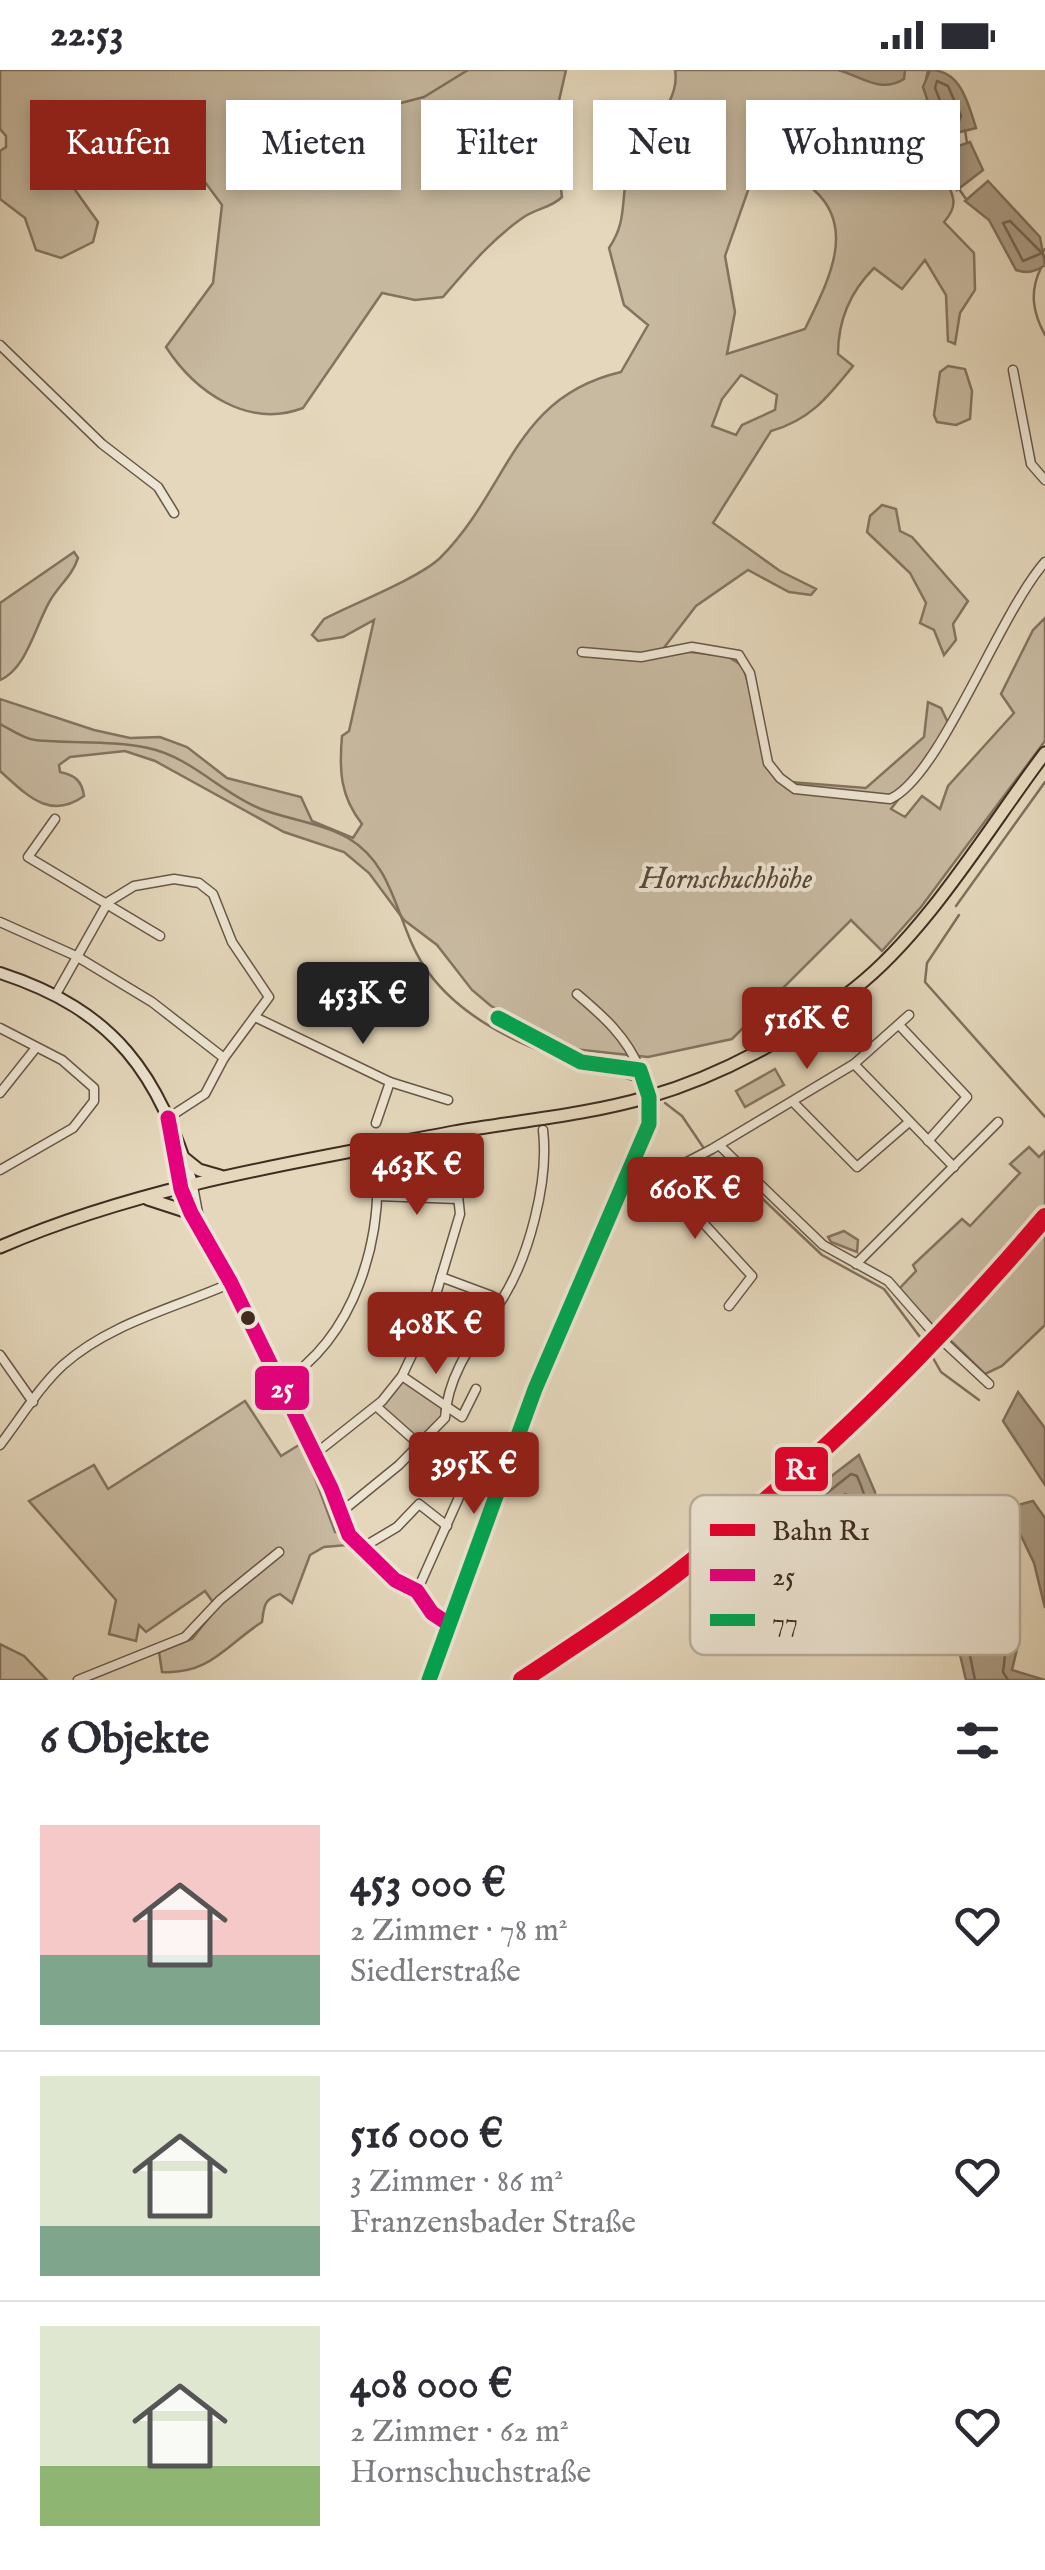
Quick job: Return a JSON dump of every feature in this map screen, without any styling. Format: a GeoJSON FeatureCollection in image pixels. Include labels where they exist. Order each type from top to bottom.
{"type":"FeatureCollection","features":[{"type":"Feature","properties":{"kind":"main road"},"geometry":{"type":"LineString","coordinates":[[0,1247],[43,1228],[224,1177],[648,1097],[747,1057],[812,1020],[858,986],[904,942],[1045,753]]}},
{"type":"Feature","properties":{"kind":"main road"},"geometry":{"type":"LineString","coordinates":[[184,1158],[199,1170],[224,1177]]}},
{"type":"Feature","properties":{"kind":"main road"},"geometry":{"type":"LineString","coordinates":[[148,1199],[191,1213]]}},
{"type":"Feature","properties":{"kind":"street"},"geometry":{"type":"LineString","coordinates":[[0,344],[102,444],[158,487],[174,512]]}},
{"type":"Feature","properties":{"kind":"street"},"geometry":{"type":"LineString","coordinates":[[1013,370],[1031,464],[1045,480]]}},
{"type":"Feature","properties":{"kind":"street"},"geometry":{"type":"LineString","coordinates":[[582,652],[641,657],[692,648],[739,655],[750,674],[768,763],[780,778],[795,790],[890,799],[904,793],[934,754],[1018,598],[1045,562]]}},
{"type":"Feature","properties":{"kind":"street"},"geometry":{"type":"LineString","coordinates":[[55,819],[28,856],[160,936]]}},
{"type":"Feature","properties":{"kind":"street"},"geometry":{"type":"LineString","coordinates":[[55,996],[108,902],[134,886],[160,879],[187,880],[206,887],[219,902],[239,953],[268,991],[267,1004],[224,1058],[205,1094],[168,1118]]}},
{"type":"Feature","properties":{"kind":"street"},"geometry":{"type":"LineString","coordinates":[[0,922],[76,956],[152,1002],[224,1058]]}},
{"type":"Feature","properties":{"kind":"street"},"geometry":{"type":"LineString","coordinates":[[1,977],[55,996],[100,1022],[127,1048],[152,1081],[168,1118],[184,1158],[191,1213],[200,1224]]}},
{"type":"Feature","properties":{"kind":"street"},"geometry":{"type":"LineString","coordinates":[[429,1680],[447,1622],[536,1389],[646,1136],[648,1097],[632,1049],[577,994]]}},
{"type":"Feature","properties":{"kind":"street"},"geometry":{"type":"LineString","coordinates":[[631,1172],[660,1176],[719,1145],[854,1064],[910,1015]]}},
{"type":"Feature","properties":{"kind":"street"},"geometry":{"type":"LineString","coordinates":[[256,1018],[390,1082],[448,1100]]}},
{"type":"Feature","properties":{"kind":"street"},"geometry":{"type":"LineString","coordinates":[[498,1018],[581,1062],[640,1070]]}},
{"type":"Feature","properties":{"kind":"street"},"geometry":{"type":"LineString","coordinates":[[900,1026],[967,1097],[928,1142]]}},
{"type":"Feature","properties":{"kind":"street"},"geometry":{"type":"LineString","coordinates":[[0,1028],[81,1074],[94,1088],[94,1101],[72,1128],[0,1170]]}},
{"type":"Feature","properties":{"kind":"street"},"geometry":{"type":"LineString","coordinates":[[0,1093],[35,1049]]}},
{"type":"Feature","properties":{"kind":"street"},"geometry":{"type":"LineString","coordinates":[[854,1064],[954,1167]]}},
{"type":"Feature","properties":{"kind":"street"},"geometry":{"type":"LineString","coordinates":[[376,1123],[390,1082]]}},
{"type":"Feature","properties":{"kind":"street"},"geometry":{"type":"LineString","coordinates":[[793,1102],[857,1166],[909,1122]]}},
{"type":"Feature","properties":{"kind":"street"},"geometry":{"type":"LineString","coordinates":[[168,1118],[200,1224],[360,1550],[395,1580],[418,1591],[432,1612],[447,1622]]}},
{"type":"Feature","properties":{"kind":"street"},"geometry":{"type":"LineString","coordinates":[[856,1264],[998,1122]]}},
{"type":"Feature","properties":{"kind":"street"},"geometry":{"type":"LineString","coordinates":[[340,1513],[421,1446],[445,1418],[446,1404],[472,1338],[502,1300],[521,1261],[538,1192],[542,1130]]}},
{"type":"Feature","properties":{"kind":"street"},"geometry":{"type":"LineString","coordinates":[[315,1454],[377,1408],[402,1376],[428,1320],[460,1214],[456,1178],[440,1144]]}},
{"type":"Feature","properties":{"kind":"street"},"geometry":{"type":"LineString","coordinates":[[719,1145],[823,1245],[888,1281],[930,1329],[990,1384]]}},
{"type":"Feature","properties":{"kind":"street"},"geometry":{"type":"LineString","coordinates":[[280,1384],[324,1342],[351,1306],[368,1264],[378,1196],[376,1155]]}},
{"type":"Feature","properties":{"kind":"street"},"geometry":{"type":"LineString","coordinates":[[660,1176],[752,1276],[728,1306]]}},
{"type":"Feature","properties":{"kind":"street"},"geometry":{"type":"LineString","coordinates":[[378,1196],[458,1199]]}},
{"type":"Feature","properties":{"kind":"street"},"geometry":{"type":"LineString","coordinates":[[441,1277],[492,1296]]}},
{"type":"Feature","properties":{"kind":"street"},"geometry":{"type":"LineString","coordinates":[[0,1445],[64,1364],[108,1334],[231,1283]]}},
{"type":"Feature","properties":{"kind":"street"},"geometry":{"type":"LineString","coordinates":[[428,1320],[451,1329]]}},
{"type":"Feature","properties":{"kind":"street"},"geometry":{"type":"LineString","coordinates":[[0,1355],[33,1402]]}},
{"type":"Feature","properties":{"kind":"street"},"geometry":{"type":"LineString","coordinates":[[402,1376],[466,1416],[476,1390]]}},
{"type":"Feature","properties":{"kind":"street"},"geometry":{"type":"LineString","coordinates":[[377,1408],[421,1446]]}},
{"type":"Feature","properties":{"kind":"street"},"geometry":{"type":"LineString","coordinates":[[418,1591],[460,1495],[429,1455]]}},
{"type":"Feature","properties":{"kind":"street"},"geometry":{"type":"LineString","coordinates":[[360,1550],[397,1527],[418,1504],[447,1526]]}},
{"type":"Feature","properties":{"kind":"street"},"geometry":{"type":"LineString","coordinates":[[78,1680],[185,1637],[220,1600],[279,1552]]}},
{"type":"Feature","properties":{"kind":"green space"},"geometry":{"type":"Polygon","coordinates":[[[0,70],[566,70],[559,100],[421,100],[421,190],[561,190],[562,197],[510,227],[443,297],[415,300],[382,293],[303,408],[283,413],[262,414],[225,402],[192,378],[166,347],[213,283],[222,205],[206,183],[206,100],[30,100],[30,190],[75,190],[98,222],[93,242],[61,258],[36,250],[25,218],[0,199],[0,151],[6,147],[6,136],[0,129],[0,70]]]}},
{"type":"Feature","properties":{"kind":"green space","name":"Hornschuchhöhe"},"geometry":{"type":"Polygon","coordinates":[[[675,70],[928,70],[927,100],[746,100],[748,190],[725,256],[735,312],[727,354],[805,329],[828,277],[836,241],[828,206],[814,190],[951,190],[953,207],[944,222],[974,253],[975,290],[960,313],[955,344],[948,341],[946,295],[925,260],[902,289],[874,268],[866,277],[847,307],[840,330],[838,354],[853,366],[807,414],[771,431],[713,523],[780,571],[816,589],[811,595],[789,592],[748,570],[696,606],[663,649],[727,656],[743,666],[772,766],[790,782],[866,788],[924,737],[928,702],[941,708],[949,725],[934,753],[891,809],[905,817],[922,796],[940,809],[948,786],[1014,713],[1001,694],[1033,630],[1045,618],[1045,741],[921,907],[882,951],[851,920],[732,1039],[648,1057],[573,1049],[491,1006],[472,990],[437,945],[404,920],[369,873],[344,852],[284,832],[155,761],[125,751],[70,757],[59,765],[60,772],[77,780],[84,796],[60,806],[39,802],[0,771],[0,699],[94,730],[130,738],[160,737],[187,747],[227,778],[301,797],[312,821],[353,838],[362,824],[349,803],[343,782],[342,736],[349,731],[374,620],[343,637],[318,641],[312,635],[324,619],[402,582],[440,558],[483,503],[535,423],[557,402],[585,384],[621,372],[648,325],[624,305],[609,248],[620,225],[625,190],[726,190],[726,100],[670,100],[675,70]],[[741,375],[722,399],[712,426],[736,435],[742,425],[775,410],[777,395],[741,375]]]}},
{"type":"Feature","properties":{"kind":"green space"},"geometry":{"type":"Polygon","coordinates":[[[948,366],[965,369],[972,391],[970,419],[956,425],[937,422],[934,415],[940,372],[948,366]]]}},
{"type":"Feature","properties":{"kind":"green space"},"geometry":{"type":"Polygon","coordinates":[[[882,505],[896,509],[900,531],[912,537],[968,601],[953,624],[956,640],[944,655],[934,630],[920,623],[926,603],[910,573],[867,532],[870,516],[882,505]]]}},
{"type":"Feature","properties":{"kind":"green space"},"geometry":{"type":"Polygon","coordinates":[[[74,552],[76,564],[51,599],[24,656],[0,680],[0,603],[74,552]]]}},
{"type":"Feature","properties":{"kind":"green space"},"geometry":{"type":"Polygon","coordinates":[[[775,1069],[784,1085],[745,1107],[736,1091],[775,1069]]]}},
{"type":"Feature","properties":{"kind":"green space"},"geometry":{"type":"Polygon","coordinates":[[[1029,1147],[1039,1157],[1045,1151],[1045,1209],[974,1289],[934,1326],[899,1289],[916,1271],[913,1265],[962,1219],[970,1226],[1020,1173],[1010,1164],[1029,1147]]]}},
{"type":"Feature","properties":{"kind":"green space"},"geometry":{"type":"Polygon","coordinates":[[[844,1231],[858,1240],[857,1252],[831,1242],[828,1237],[844,1231]]]}},
{"type":"Feature","properties":{"kind":"green space"},"geometry":{"type":"Polygon","coordinates":[[[1045,1232],[1045,1325],[1002,1366],[985,1374],[948,1338],[1045,1232]]]}},
{"type":"Feature","properties":{"kind":"green space"},"geometry":{"type":"Polygon","coordinates":[[[403,1380],[441,1406],[442,1417],[420,1441],[381,1407],[403,1380]]]}},
{"type":"Feature","properties":{"kind":"green space"},"geometry":{"type":"Polygon","coordinates":[[[245,1401],[281,1456],[302,1443],[335,1532],[341,1532],[348,1545],[324,1547],[310,1555],[292,1603],[280,1594],[271,1598],[264,1607],[262,1622],[216,1657],[192,1669],[162,1672],[159,1652],[192,1639],[217,1608],[205,1591],[146,1632],[139,1625],[136,1641],[109,1634],[116,1600],[29,1501],[94,1465],[108,1489],[245,1401]]]}},
{"type":"Feature","properties":{"kind":"green space"},"geometry":{"type":"Polygon","coordinates":[[[0,1644],[24,1656],[47,1680],[0,1680],[0,1644]]]}},
{"type":"Feature","properties":{"kind":"water"},"geometry":{"type":"Polygon","coordinates":[[[838,70],[905,70],[904,79],[887,85],[838,70]]]}},
{"type":"Feature","properties":{"kind":"water"},"geometry":{"type":"Polygon","coordinates":[[[930,70],[949,76],[962,90],[976,128],[960,132],[960,100],[927,100],[923,87],[930,70]]]}},
{"type":"Feature","properties":{"kind":"water"},"geometry":{"type":"Polygon","coordinates":[[[970,142],[983,170],[960,188],[960,145],[970,142]]]}},
{"type":"Feature","properties":{"kind":"water"},"geometry":{"type":"Polygon","coordinates":[[[988,181],[1040,237],[1045,265],[1042,267],[1028,272],[1016,270],[989,220],[965,201],[988,181]]]}},
{"type":"Feature","properties":{"kind":"water"},"geometry":{"type":"Polygon","coordinates":[[[1018,1392],[1045,1428],[1045,1485],[1003,1421],[1018,1392]]]}},
{"type":"Feature","properties":{"kind":"water"},"geometry":{"type":"Polygon","coordinates":[[[859,1455],[875,1495],[807,1495],[859,1455]]]}},
{"type":"Feature","properties":{"kind":"water"},"geometry":{"type":"Polygon","coordinates":[[[1033,1501],[1045,1518],[1045,1608],[1034,1563],[1020,1534],[1020,1504],[1033,1501]]]}},
{"type":"Feature","properties":{"kind":"water"},"geometry":{"type":"Polygon","coordinates":[[[960,1655],[1016,1655],[1012,1670],[1045,1680],[966,1680],[960,1655]]]}},
{"type":"Feature","properties":{"kind":"waterway"},"geometry":{"type":"LineString","coordinates":[[401,103],[424,97],[468,70]]}},
{"type":"Feature","properties":{"kind":"waterway"},"geometry":{"type":"LineString","coordinates":[[965,130],[967,143]]}},
{"type":"Feature","properties":{"kind":"waterway"},"geometry":{"type":"LineString","coordinates":[[960,190],[966,199]]}},
{"type":"Feature","properties":{"kind":"waterway"},"geometry":{"type":"LineString","coordinates":[[1041,268],[1034,302],[1045,335]]}},
{"type":"Feature","properties":{"kind":"waterway"},"geometry":{"type":"LineString","coordinates":[[0,724],[35,740],[120,744],[164,753],[261,809],[348,838],[364,850],[386,880],[424,966],[465,1009],[490,1027],[546,1053],[633,1080]]}},
{"type":"Feature","properties":{"kind":"waterway"},"geometry":{"type":"LineString","coordinates":[[956,906],[1045,782]]}},
{"type":"Feature","properties":{"kind":"waterway"},"geometry":{"type":"LineString","coordinates":[[959,915],[927,963],[925,982],[1045,1117]]}},
{"type":"Feature","properties":{"kind":"waterway"},"geometry":{"type":"LineString","coordinates":[[665,1103],[682,1116],[703,1147]]}},
{"type":"Feature","properties":{"kind":"waterway"},"geometry":{"type":"LineString","coordinates":[[709,1157],[711,1162],[728,1166],[822,1255],[884,1289],[920,1337]]}},
{"type":"Feature","properties":{"kind":"waterway"},"geometry":{"type":"LineString","coordinates":[[933,1358],[941,1372],[979,1400]]}},
{"type":"Feature","properties":{"kind":"rail line","name":"R1"},"geometry":{"type":"LineString","coordinates":[[772,1495],[920,1355],[1045,1217]]}},
{"type":"Feature","properties":{"kind":"rail line","name":"R1"},"geometry":{"type":"LineString","coordinates":[[522,1680],[690,1563]]}},
{"type":"Feature","properties":{"kind":"transit line","name":"77"},"geometry":{"type":"LineString","coordinates":[[429,1680],[535,1389],[649,1124],[649,1097],[640,1070],[581,1062],[498,1018]]}},
{"type":"Feature","properties":{"kind":"transit line","name":"25"},"geometry":{"type":"LineString","coordinates":[[168,1118],[181,1189],[191,1213],[231,1283],[331,1488],[349,1535],[395,1580],[417,1591],[432,1613],[447,1623]]}}]}
